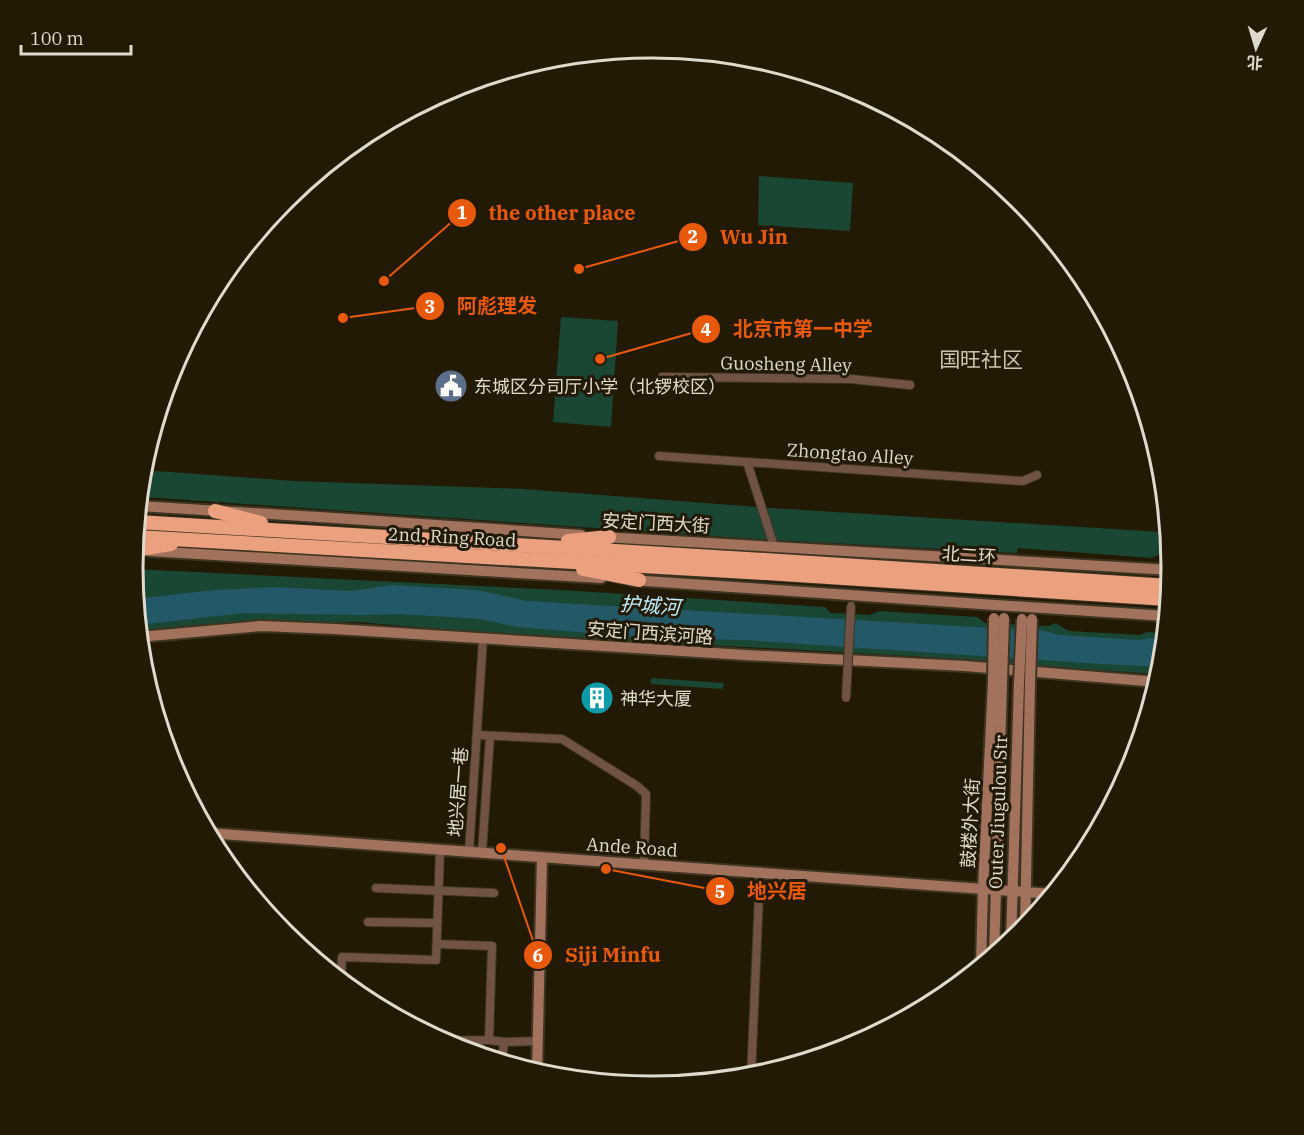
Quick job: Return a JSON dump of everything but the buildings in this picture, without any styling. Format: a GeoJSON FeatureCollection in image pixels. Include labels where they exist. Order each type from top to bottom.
{"type":"FeatureCollection","features":[{"type":"Feature","properties":{"kind":"highway"},"geometry":{"type":"LineString","coordinates":[[215,511],[295,531]]}},
{"type":"Feature","properties":{"kind":"highway","name":"2nd. Ring Road"},"geometry":{"type":"LineString","coordinates":[[145,522],[295,531],[527,552]]}},
{"type":"Feature","properties":{"kind":"highway","name":"2nd. Ring Road"},"geometry":{"type":"LineString","coordinates":[[144,537],[765,560]]}},
{"type":"Feature","properties":{"kind":"highway"},"geometry":{"type":"LineString","coordinates":[[527,552],[609,537]]}},
{"type":"Feature","properties":{"kind":"highway"},"geometry":{"type":"LineString","coordinates":[[144,548],[195,540]]}},
{"type":"Feature","properties":{"kind":"highway"},"geometry":{"type":"LineString","coordinates":[[527,552],[639,580]]}},
{"type":"Feature","properties":{"kind":"highway","name":"北二环"},"geometry":{"type":"LineString","coordinates":[[527,552],[1160,598]]}},
{"type":"Feature","properties":{"kind":"highway","name":"北二环"},"geometry":{"type":"LineString","coordinates":[[765,560],[1160,585]]}},
{"type":"Feature","properties":{"kind":"street","name":"Guosheng Alley"},"geometry":{"type":"LineString","coordinates":[[662,377],[852,379],[910,385]]}},
{"type":"Feature","properties":{"kind":"street","name":"Zhongtao Alley"},"geometry":{"type":"LineString","coordinates":[[659,456],[1023,481],[1037,475]]}},
{"type":"Feature","properties":{"kind":"street"},"geometry":{"type":"LineString","coordinates":[[747,462],[774,546]]}},
{"type":"Feature","properties":{"kind":"street","name":"安定门西大街"},"geometry":{"type":"LineString","coordinates":[[147,506],[609,537],[1161,569]]}},
{"type":"Feature","properties":{"kind":"street"},"geometry":{"type":"LineString","coordinates":[[144,551],[639,580],[851,600],[1000,605],[1027,613],[1047,609],[1159,616]]}},
{"type":"Feature","properties":{"kind":"street"},"geometry":{"type":"LineString","coordinates":[[975,604],[978,558]]}},
{"type":"Feature","properties":{"kind":"street"},"geometry":{"type":"LineString","coordinates":[[997,682],[1002,560]]}},
{"type":"Feature","properties":{"kind":"street"},"geometry":{"type":"LineString","coordinates":[[1025,913],[1024,683],[1030,561]]}},
{"type":"Feature","properties":{"kind":"street"},"geometry":{"type":"LineString","coordinates":[[1047,609],[1050,562]]}},
{"type":"Feature","properties":{"kind":"street"},"geometry":{"type":"LineString","coordinates":[[846,698],[851,600]]}},
{"type":"Feature","properties":{"kind":"street","name":"安定门西滨河路"},"geometry":{"type":"LineString","coordinates":[[147,636],[261,626],[965,666],[1148,680]]}},
{"type":"Feature","properties":{"kind":"street","name":"地兴居一巷"},"geometry":{"type":"LineString","coordinates":[[469,852],[483,639]]}},
{"type":"Feature","properties":{"kind":"street","name":"鼓楼外大街"},"geometry":{"type":"LineString","coordinates":[[981,955],[983,889],[997,682]]}},
{"type":"Feature","properties":{"kind":"street","name":"鼓楼外大街"},"geometry":{"type":"LineString","coordinates":[[994,944],[997,682]]}},
{"type":"Feature","properties":{"kind":"street","name":"Outer Jiugulou Str"},"geometry":{"type":"LineString","coordinates":[[1011,928],[1024,683]]}},
{"type":"Feature","properties":{"kind":"street"},"geometry":{"type":"LineString","coordinates":[[478,735],[562,739],[637,786],[646,794],[644,864]]}},
{"type":"Feature","properties":{"kind":"street","name":"地兴居一巷"},"geometry":{"type":"LineString","coordinates":[[482,853],[490,736]]}},
{"type":"Feature","properties":{"kind":"street","name":"Ande Road"},"geometry":{"type":"LineString","coordinates":[[219,834],[1043,893]]}},
{"type":"Feature","properties":{"kind":"street"},"geometry":{"type":"LineString","coordinates":[[341,971],[342,957],[436,960],[440,851]]}},
{"type":"Feature","properties":{"kind":"street"},"geometry":{"type":"LineString","coordinates":[[537,1063],[542,858]]}},
{"type":"Feature","properties":{"kind":"street"},"geometry":{"type":"LineString","coordinates":[[750,1067],[760,873]]}},
{"type":"Feature","properties":{"kind":"street"},"geometry":{"type":"LineString","coordinates":[[376,888],[494,893]]}},
{"type":"Feature","properties":{"kind":"street"},"geometry":{"type":"LineString","coordinates":[[368,922],[437,923]]}},
{"type":"Feature","properties":{"kind":"street"},"geometry":{"type":"LineString","coordinates":[[436,944],[492,946],[489,1040]]}},
{"type":"Feature","properties":{"kind":"street"},"geometry":{"type":"LineString","coordinates":[[464,1041],[538,1041]]}},
{"type":"Feature","properties":{"kind":"street"},"geometry":{"type":"LineString","coordinates":[[503,1054],[504,1042]]}},
{"type":"Feature","properties":{"kind":"green space"},"geometry":{"type":"Polygon","coordinates":[[[759,176],[853,183],[850,231],[758,225],[759,176]]]}},
{"type":"Feature","properties":{"kind":"green space"},"geometry":{"type":"Polygon","coordinates":[[[561,317],[618,321],[611,427],[553,422],[561,317]]]}},
{"type":"Feature","properties":{"kind":"green space"},"geometry":{"type":"Polygon","coordinates":[[[152,471],[294,481],[523,489],[771,508],[1160,532],[1160,549],[1160,554],[1152,558],[1018,548],[1017,553],[756,539],[148,498],[152,471]]]}},
{"type":"Feature","properties":{"kind":"green space"},"geometry":{"type":"Polygon","coordinates":[[[143,569],[561,590],[825,607],[831,613],[870,615],[879,611],[977,617],[985,623],[1049,626],[1055,623],[1069,631],[1139,635],[1157,633],[1150,673],[975,660],[512,635],[358,622],[241,622],[147,631],[143,569]]]}},
{"type":"Feature","properties":{"kind":"green space"},"geometry":{"type":"Polygon","coordinates":[[[652,678],[723,683],[724,685],[722,689],[652,684],[650,681],[652,678]]]}},
{"type":"Feature","properties":{"kind":"water"},"geometry":{"type":"Polygon","coordinates":[[[391,585],[477,590],[527,601],[1045,631],[1059,635],[1139,640],[1156,638],[1151,666],[745,640],[649,638],[517,627],[480,619],[400,614],[244,613],[146,624],[144,598],[214,590],[274,587],[352,591],[391,585]]]}},
{"type":"Feature","properties":{"kind":"place","name":"Wu Jin"},"geometry":{"type":"Point","coordinates":[579,269]}},
{"type":"Feature","properties":{"kind":"place","name":"the other place"},"geometry":{"type":"Point","coordinates":[384,281]}},
{"type":"Feature","properties":{"kind":"place","name":"阿彪理发"},"geometry":{"type":"Point","coordinates":[343,318]}},
{"type":"Feature","properties":{"kind":"place","name":"北京市第一中学"},"geometry":{"type":"Point","coordinates":[600,359]}},
{"type":"Feature","properties":{"kind":"place","name":"东城区分司厅小学（北锣校区）"},"geometry":{"type":"Point","coordinates":[451,386]}},
{"type":"Feature","properties":{"kind":"place","name":"神华大厦"},"geometry":{"type":"Point","coordinates":[597,698]}},
{"type":"Feature","properties":{"kind":"place","name":"Siji Minfu"},"geometry":{"type":"Point","coordinates":[501,848]}},
{"type":"Feature","properties":{"kind":"place","name":"地兴居"},"geometry":{"type":"Point","coordinates":[606,869]}},
{"type":"Feature","properties":{"kind":"district","name":"国旺社区"},"geometry":{"type":"Point","coordinates":[981,359]}},
{"type":"Feature","properties":{"kind":"water label","name":"护城河"},"geometry":{"type":"Point","coordinates":[650,605]}}]}
